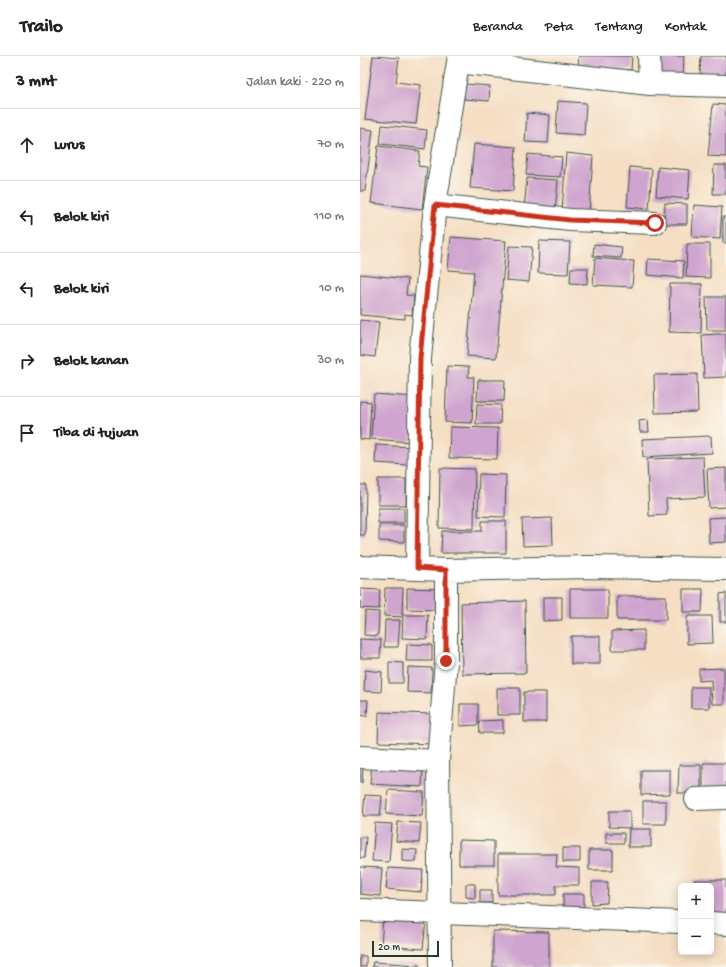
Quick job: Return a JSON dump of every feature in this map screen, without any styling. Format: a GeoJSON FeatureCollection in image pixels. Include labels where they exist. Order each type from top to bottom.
{"type":"FeatureCollection","features":[{"type":"Feature","properties":{"kind":"street"},"geometry":{"type":"LineString","coordinates":[[649,56],[650,84]]}},
{"type":"Feature","properties":{"kind":"street"},"geometry":{"type":"LineString","coordinates":[[417,568],[420,358],[435,205],[458,59],[650,84],[726,86]]}},
{"type":"Feature","properties":{"kind":"street"},"geometry":{"type":"LineString","coordinates":[[435,205],[570,220],[655,223]]}},
{"type":"Feature","properties":{"kind":"street"},"geometry":{"type":"LineString","coordinates":[[360,567],[446,570],[590,567],[726,569]]}},
{"type":"Feature","properties":{"kind":"street"},"geometry":{"type":"LineString","coordinates":[[440,967],[438,760],[446,661],[446,570]]}},
{"type":"Feature","properties":{"kind":"street"},"geometry":{"type":"LineString","coordinates":[[360,756],[438,760]]}},
{"type":"Feature","properties":{"kind":"street"},"geometry":{"type":"LineString","coordinates":[[696,799],[726,798]]}},
{"type":"Feature","properties":{"kind":"street"},"geometry":{"type":"LineString","coordinates":[[360,910],[678,922]]}},
{"type":"Feature","properties":{"kind":"street"},"geometry":{"type":"LineString","coordinates":[[714,923],[726,924]]}},
{"type":"Feature","properties":{"kind":"building"},"geometry":{"type":"Polygon","coordinates":[[[373,56],[399,58],[396,82],[421,85],[416,124],[365,119],[373,56]]]}},
{"type":"Feature","properties":{"kind":"building"},"geometry":{"type":"Polygon","coordinates":[[[579,56],[632,56],[631,70],[578,66],[579,56]]]}},
{"type":"Feature","properties":{"kind":"building"},"geometry":{"type":"Polygon","coordinates":[[[658,56],[684,56],[683,77],[657,76],[658,56]]]}},
{"type":"Feature","properties":{"kind":"building"},"geometry":{"type":"Polygon","coordinates":[[[701,56],[726,56],[726,76],[700,76],[701,56]]]}},
{"type":"Feature","properties":{"kind":"building"},"geometry":{"type":"Polygon","coordinates":[[[465,84],[490,86],[489,101],[464,99],[465,84]]]}},
{"type":"Feature","properties":{"kind":"building"},"geometry":{"type":"Polygon","coordinates":[[[558,101],[586,103],[584,135],[556,133],[558,101]]]}},
{"type":"Feature","properties":{"kind":"building"},"geometry":{"type":"Polygon","coordinates":[[[713,104],[726,105],[726,157],[708,156],[713,104]]]}},
{"type":"Feature","properties":{"kind":"building"},"geometry":{"type":"Polygon","coordinates":[[[527,113],[550,115],[548,143],[525,142],[527,113]]]}},
{"type":"Feature","properties":{"kind":"building"},"geometry":{"type":"Polygon","coordinates":[[[382,125],[427,130],[425,149],[380,144],[382,125]]]}},
{"type":"Feature","properties":{"kind":"building"},"geometry":{"type":"Polygon","coordinates":[[[360,128],[373,130],[365,191],[360,191],[360,128]]]}},
{"type":"Feature","properties":{"kind":"building"},"geometry":{"type":"Polygon","coordinates":[[[474,144],[516,147],[513,191],[470,188],[474,144]]]}},
{"type":"Feature","properties":{"kind":"building"},"geometry":{"type":"Polygon","coordinates":[[[378,146],[420,151],[418,166],[427,167],[422,209],[371,203],[378,146]]]}},
{"type":"Feature","properties":{"kind":"building"},"geometry":{"type":"Polygon","coordinates":[[[566,153],[593,156],[589,214],[562,212],[566,153]]]}},
{"type":"Feature","properties":{"kind":"building"},"geometry":{"type":"Polygon","coordinates":[[[528,154],[562,157],[560,177],[526,175],[528,154]]]}},
{"type":"Feature","properties":{"kind":"building"},"geometry":{"type":"Polygon","coordinates":[[[714,165],[726,165],[726,194],[713,194],[714,165]]]}},
{"type":"Feature","properties":{"kind":"building"},"geometry":{"type":"Polygon","coordinates":[[[630,167],[652,169],[649,209],[627,207],[630,167]]]}},
{"type":"Feature","properties":{"kind":"building"},"geometry":{"type":"Polygon","coordinates":[[[658,167],[690,170],[688,199],[656,196],[658,167]]]}},
{"type":"Feature","properties":{"kind":"building"},"geometry":{"type":"Polygon","coordinates":[[[527,178],[558,180],[555,212],[524,210],[527,178]]]}},
{"type":"Feature","properties":{"kind":"building"},"geometry":{"type":"Polygon","coordinates":[[[665,203],[687,204],[687,224],[664,224],[665,203]]]}},
{"type":"Feature","properties":{"kind":"building"},"geometry":{"type":"Polygon","coordinates":[[[694,205],[722,207],[720,239],[692,237],[694,205]]]}},
{"type":"Feature","properties":{"kind":"building"},"geometry":{"type":"Polygon","coordinates":[[[723,217],[726,217],[726,243],[723,243],[723,217]]]}},
{"type":"Feature","properties":{"kind":"building"},"geometry":{"type":"Polygon","coordinates":[[[451,237],[506,241],[496,358],[467,356],[474,272],[448,270],[451,237]]]}},
{"type":"Feature","properties":{"kind":"building"},"geometry":{"type":"Polygon","coordinates":[[[539,241],[570,242],[568,274],[538,273],[539,241]]]}},
{"type":"Feature","properties":{"kind":"building"},"geometry":{"type":"Polygon","coordinates":[[[594,244],[622,247],[621,258],[593,256],[594,244]]]}},
{"type":"Feature","properties":{"kind":"building"},"geometry":{"type":"Polygon","coordinates":[[[687,244],[710,244],[710,278],[686,277],[687,244]]]}},
{"type":"Feature","properties":{"kind":"building"},"geometry":{"type":"Polygon","coordinates":[[[509,246],[532,247],[529,282],[506,280],[509,246]]]}},
{"type":"Feature","properties":{"kind":"building"},"geometry":{"type":"Polygon","coordinates":[[[595,258],[634,261],[632,287],[593,285],[595,258]]]}},
{"type":"Feature","properties":{"kind":"building"},"geometry":{"type":"Polygon","coordinates":[[[648,259],[684,261],[683,278],[647,275],[648,259]]]}},
{"type":"Feature","properties":{"kind":"building"},"geometry":{"type":"Polygon","coordinates":[[[571,268],[588,268],[587,284],[570,283],[571,268]]]}},
{"type":"Feature","properties":{"kind":"building"},"geometry":{"type":"Polygon","coordinates":[[[360,274],[408,279],[406,295],[414,296],[412,315],[405,314],[405,319],[360,315],[360,274]]]}},
{"type":"Feature","properties":{"kind":"building"},"geometry":{"type":"Polygon","coordinates":[[[670,284],[702,284],[701,333],[669,332],[670,284]]]}},
{"type":"Feature","properties":{"kind":"building"},"geometry":{"type":"Polygon","coordinates":[[[706,297],[726,297],[726,330],[707,330],[706,297]]]}},
{"type":"Feature","properties":{"kind":"building"},"geometry":{"type":"Polygon","coordinates":[[[360,320],[379,322],[375,357],[360,355],[360,320]]]}},
{"type":"Feature","properties":{"kind":"building"},"geometry":{"type":"Polygon","coordinates":[[[726,334],[726,377],[704,378],[702,335],[726,334]]]}},
{"type":"Feature","properties":{"kind":"building"},"geometry":{"type":"Polygon","coordinates":[[[447,366],[469,367],[468,377],[474,377],[472,423],[445,422],[447,366]]]}},
{"type":"Feature","properties":{"kind":"building"},"geometry":{"type":"Polygon","coordinates":[[[697,374],[698,412],[655,413],[654,375],[697,374]]]}},
{"type":"Feature","properties":{"kind":"building"},"geometry":{"type":"Polygon","coordinates":[[[478,380],[505,380],[504,401],[477,401],[478,380]]]}},
{"type":"Feature","properties":{"kind":"building"},"geometry":{"type":"Polygon","coordinates":[[[374,394],[414,397],[411,442],[371,439],[374,394]]]}},
{"type":"Feature","properties":{"kind":"building"},"geometry":{"type":"Polygon","coordinates":[[[360,401],[371,402],[369,440],[360,439],[360,401]]]}},
{"type":"Feature","properties":{"kind":"building"},"geometry":{"type":"Polygon","coordinates":[[[477,404],[501,405],[500,424],[476,424],[477,404]]]}},
{"type":"Feature","properties":{"kind":"building"},"geometry":{"type":"Polygon","coordinates":[[[648,420],[649,432],[640,432],[639,421],[648,420]]]}},
{"type":"Feature","properties":{"kind":"building"},"geometry":{"type":"Polygon","coordinates":[[[450,427],[498,428],[497,459],[449,458],[450,427]]]}},
{"type":"Feature","properties":{"kind":"building"},"geometry":{"type":"Polygon","coordinates":[[[711,436],[712,453],[643,457],[642,439],[711,436]]]}},
{"type":"Feature","properties":{"kind":"building"},"geometry":{"type":"Polygon","coordinates":[[[376,445],[411,447],[409,465],[375,463],[376,445]]]}},
{"type":"Feature","properties":{"kind":"building"},"geometry":{"type":"Polygon","coordinates":[[[703,457],[705,497],[666,499],[667,515],[649,516],[647,459],[703,457]]]}},
{"type":"Feature","properties":{"kind":"building"},"geometry":{"type":"Polygon","coordinates":[[[440,468],[475,469],[474,529],[439,528],[440,468]]]}},
{"type":"Feature","properties":{"kind":"building"},"geometry":{"type":"Polygon","coordinates":[[[726,468],[726,507],[709,508],[707,469],[726,468]]]}},
{"type":"Feature","properties":{"kind":"building"},"geometry":{"type":"Polygon","coordinates":[[[479,474],[506,475],[505,517],[478,516],[479,474]]]}},
{"type":"Feature","properties":{"kind":"building"},"geometry":{"type":"Polygon","coordinates":[[[378,479],[406,479],[406,505],[378,505],[378,479]]]}},
{"type":"Feature","properties":{"kind":"building"},"geometry":{"type":"Polygon","coordinates":[[[360,485],[366,485],[365,535],[360,535],[360,485]]]}},
{"type":"Feature","properties":{"kind":"building"},"geometry":{"type":"Polygon","coordinates":[[[378,508],[404,508],[404,523],[378,523],[378,508]]]}},
{"type":"Feature","properties":{"kind":"building"},"geometry":{"type":"Polygon","coordinates":[[[726,517],[726,542],[709,543],[708,518],[726,517]]]}},
{"type":"Feature","properties":{"kind":"building"},"geometry":{"type":"Polygon","coordinates":[[[552,518],[553,545],[523,546],[522,519],[552,518]]]}},
{"type":"Feature","properties":{"kind":"building"},"geometry":{"type":"Polygon","coordinates":[[[482,521],[506,521],[506,553],[441,553],[442,531],[482,531],[482,521]]]}},
{"type":"Feature","properties":{"kind":"building"},"geometry":{"type":"Polygon","coordinates":[[[379,525],[404,525],[404,542],[379,541],[379,525]]]}},
{"type":"Feature","properties":{"kind":"building"},"geometry":{"type":"Polygon","coordinates":[[[385,588],[403,588],[402,615],[428,615],[427,639],[402,638],[403,617],[384,616],[385,588]]]}},
{"type":"Feature","properties":{"kind":"building"},"geometry":{"type":"Polygon","coordinates":[[[407,588],[438,589],[437,610],[407,609],[407,588]]]}},
{"type":"Feature","properties":{"kind":"building"},"geometry":{"type":"Polygon","coordinates":[[[361,589],[380,590],[379,609],[360,608],[361,589]]]}},
{"type":"Feature","properties":{"kind":"building"},"geometry":{"type":"Polygon","coordinates":[[[570,589],[608,589],[608,618],[570,618],[570,589]]]}},
{"type":"Feature","properties":{"kind":"building"},"geometry":{"type":"Polygon","coordinates":[[[683,589],[703,589],[702,612],[683,612],[683,589]]]}},
{"type":"Feature","properties":{"kind":"building"},"geometry":{"type":"Polygon","coordinates":[[[726,593],[726,622],[720,622],[720,594],[726,593]]]}},
{"type":"Feature","properties":{"kind":"building"},"geometry":{"type":"Polygon","coordinates":[[[617,596],[666,596],[666,620],[617,620],[617,596]]]}},
{"type":"Feature","properties":{"kind":"building"},"geometry":{"type":"Polygon","coordinates":[[[543,597],[562,597],[562,620],[543,621],[543,597]]]}},
{"type":"Feature","properties":{"kind":"building"},"geometry":{"type":"Polygon","coordinates":[[[525,601],[526,673],[462,674],[461,603],[525,601]]]}},
{"type":"Feature","properties":{"kind":"building"},"geometry":{"type":"Polygon","coordinates":[[[365,611],[379,612],[378,636],[364,635],[365,611]]]}},
{"type":"Feature","properties":{"kind":"building"},"geometry":{"type":"Polygon","coordinates":[[[687,616],[712,616],[713,643],[687,644],[687,616]]]}},
{"type":"Feature","properties":{"kind":"building"},"geometry":{"type":"Polygon","coordinates":[[[385,620],[400,620],[398,647],[384,647],[385,620]]]}},
{"type":"Feature","properties":{"kind":"building"},"geometry":{"type":"Polygon","coordinates":[[[644,630],[644,650],[612,650],[612,631],[644,630]]]}},
{"type":"Feature","properties":{"kind":"building"},"geometry":{"type":"Polygon","coordinates":[[[571,636],[600,636],[600,664],[571,664],[571,636]]]}},
{"type":"Feature","properties":{"kind":"building"},"geometry":{"type":"Polygon","coordinates":[[[360,639],[381,640],[380,658],[360,658],[360,639]]]}},
{"type":"Feature","properties":{"kind":"building"},"geometry":{"type":"Polygon","coordinates":[[[407,644],[432,645],[432,661],[406,661],[407,644]]]}},
{"type":"Feature","properties":{"kind":"building"},"geometry":{"type":"Polygon","coordinates":[[[389,662],[403,663],[403,683],[389,683],[389,662]]]}},
{"type":"Feature","properties":{"kind":"building"},"geometry":{"type":"Polygon","coordinates":[[[408,667],[432,668],[431,693],[407,692],[408,667]]]}},
{"type":"Feature","properties":{"kind":"building"},"geometry":{"type":"Polygon","coordinates":[[[724,668],[724,704],[712,704],[711,680],[699,681],[699,669],[724,668]]]}},
{"type":"Feature","properties":{"kind":"building"},"geometry":{"type":"Polygon","coordinates":[[[365,670],[382,672],[381,692],[364,691],[365,670]]]}},
{"type":"Feature","properties":{"kind":"building"},"geometry":{"type":"Polygon","coordinates":[[[691,687],[709,687],[709,708],[691,708],[691,687]]]}},
{"type":"Feature","properties":{"kind":"building"},"geometry":{"type":"Polygon","coordinates":[[[497,688],[520,688],[520,715],[497,715],[497,688]]]}},
{"type":"Feature","properties":{"kind":"building"},"geometry":{"type":"Polygon","coordinates":[[[524,692],[546,692],[546,722],[524,722],[524,692]]]}},
{"type":"Feature","properties":{"kind":"building"},"geometry":{"type":"Polygon","coordinates":[[[360,700],[368,700],[367,716],[360,715],[360,700]]]}},
{"type":"Feature","properties":{"kind":"building"},"geometry":{"type":"Polygon","coordinates":[[[460,704],[478,704],[478,725],[460,726],[460,704]]]}},
{"type":"Feature","properties":{"kind":"building"},"geometry":{"type":"Polygon","coordinates":[[[379,712],[432,714],[431,744],[378,742],[379,712]]]}},
{"type":"Feature","properties":{"kind":"building"},"geometry":{"type":"Polygon","coordinates":[[[503,720],[503,733],[480,733],[479,721],[503,720]]]}},
{"type":"Feature","properties":{"kind":"building"},"geometry":{"type":"Polygon","coordinates":[[[703,763],[726,763],[726,797],[703,796],[703,763]]]}},
{"type":"Feature","properties":{"kind":"building"},"geometry":{"type":"Polygon","coordinates":[[[372,764],[423,767],[422,787],[370,784],[372,764]]]}},
{"type":"Feature","properties":{"kind":"building"},"geometry":{"type":"Polygon","coordinates":[[[679,765],[701,765],[701,793],[678,793],[679,765]]]}},
{"type":"Feature","properties":{"kind":"building"},"geometry":{"type":"Polygon","coordinates":[[[360,767],[363,767],[362,783],[360,783],[360,767]]]}},
{"type":"Feature","properties":{"kind":"building"},"geometry":{"type":"Polygon","coordinates":[[[641,770],[670,770],[670,794],[641,795],[641,770]]]}},
{"type":"Feature","properties":{"kind":"building"},"geometry":{"type":"Polygon","coordinates":[[[388,790],[424,792],[422,816],[386,814],[388,790]]]}},
{"type":"Feature","properties":{"kind":"building"},"geometry":{"type":"Polygon","coordinates":[[[365,795],[382,796],[380,816],[363,816],[365,795]]]}},
{"type":"Feature","properties":{"kind":"building"},"geometry":{"type":"Polygon","coordinates":[[[643,801],[666,801],[666,824],[643,824],[643,801]]]}},
{"type":"Feature","properties":{"kind":"building"},"geometry":{"type":"Polygon","coordinates":[[[609,811],[630,811],[630,828],[609,827],[609,811]]]}},
{"type":"Feature","properties":{"kind":"building"},"geometry":{"type":"Polygon","coordinates":[[[398,822],[421,823],[419,843],[396,841],[398,822]]]}},
{"type":"Feature","properties":{"kind":"building"},"geometry":{"type":"Polygon","coordinates":[[[375,823],[392,824],[389,862],[372,861],[375,823]]]}},
{"type":"Feature","properties":{"kind":"building"},"geometry":{"type":"Polygon","coordinates":[[[629,829],[651,829],[651,847],[628,847],[629,829]]]}},
{"type":"Feature","properties":{"kind":"building"},"geometry":{"type":"Polygon","coordinates":[[[606,833],[624,833],[624,843],[606,843],[606,833]]]}},
{"type":"Feature","properties":{"kind":"building"},"geometry":{"type":"Polygon","coordinates":[[[360,837],[366,837],[364,858],[360,858],[360,837]]]}},
{"type":"Feature","properties":{"kind":"building"},"geometry":{"type":"Polygon","coordinates":[[[459,840],[494,841],[494,865],[459,865],[459,840]]]}},
{"type":"Feature","properties":{"kind":"building"},"geometry":{"type":"Polygon","coordinates":[[[563,848],[580,848],[580,862],[563,862],[563,848]]]}},
{"type":"Feature","properties":{"kind":"building"},"geometry":{"type":"Polygon","coordinates":[[[402,849],[417,850],[416,862],[402,861],[402,849]]]}},
{"type":"Feature","properties":{"kind":"building"},"geometry":{"type":"Polygon","coordinates":[[[589,850],[613,850],[613,870],[589,870],[589,850]]]}},
{"type":"Feature","properties":{"kind":"building"},"geometry":{"type":"Polygon","coordinates":[[[498,854],[557,854],[556,867],[579,868],[579,885],[556,885],[556,895],[498,895],[498,854]]]}},
{"type":"Feature","properties":{"kind":"building"},"geometry":{"type":"Polygon","coordinates":[[[360,867],[382,868],[380,896],[360,894],[360,867]]]}},
{"type":"Feature","properties":{"kind":"building"},"geometry":{"type":"Polygon","coordinates":[[[388,868],[423,870],[421,892],[386,889],[388,868]]]}},
{"type":"Feature","properties":{"kind":"building"},"geometry":{"type":"Polygon","coordinates":[[[694,880],[726,880],[726,915],[714,915],[714,883],[694,883],[694,880]]]}},
{"type":"Feature","properties":{"kind":"building"},"geometry":{"type":"Polygon","coordinates":[[[592,882],[608,882],[607,903],[592,904],[592,882]]]}},
{"type":"Feature","properties":{"kind":"building"},"geometry":{"type":"Polygon","coordinates":[[[466,884],[475,884],[475,898],[466,897],[466,884]]]}},
{"type":"Feature","properties":{"kind":"building"},"geometry":{"type":"Polygon","coordinates":[[[480,890],[492,890],[492,903],[480,903],[480,890]]]}},
{"type":"Feature","properties":{"kind":"building"},"geometry":{"type":"Polygon","coordinates":[[[563,894],[584,894],[584,911],[563,911],[563,894]]]}},
{"type":"Feature","properties":{"kind":"building"},"geometry":{"type":"Polygon","coordinates":[[[383,918],[426,921],[423,949],[381,946],[383,918]]]}},
{"type":"Feature","properties":{"kind":"building"},"geometry":{"type":"Polygon","coordinates":[[[493,931],[549,932],[549,967],[493,967],[493,931]]]}},
{"type":"Feature","properties":{"kind":"building"},"geometry":{"type":"Polygon","coordinates":[[[360,956],[366,956],[366,967],[360,967],[360,956]]]}},
{"type":"Feature","properties":{"kind":"building"},"geometry":{"type":"Polygon","coordinates":[[[373,962],[419,965],[419,967],[372,967],[373,962]]]}},
{"type":"Feature","properties":{"kind":"route"},"geometry":{"type":"LineString","coordinates":[[446,661],[446,570],[417,568],[420,358],[435,205],[570,220],[655,223]]}}]}
